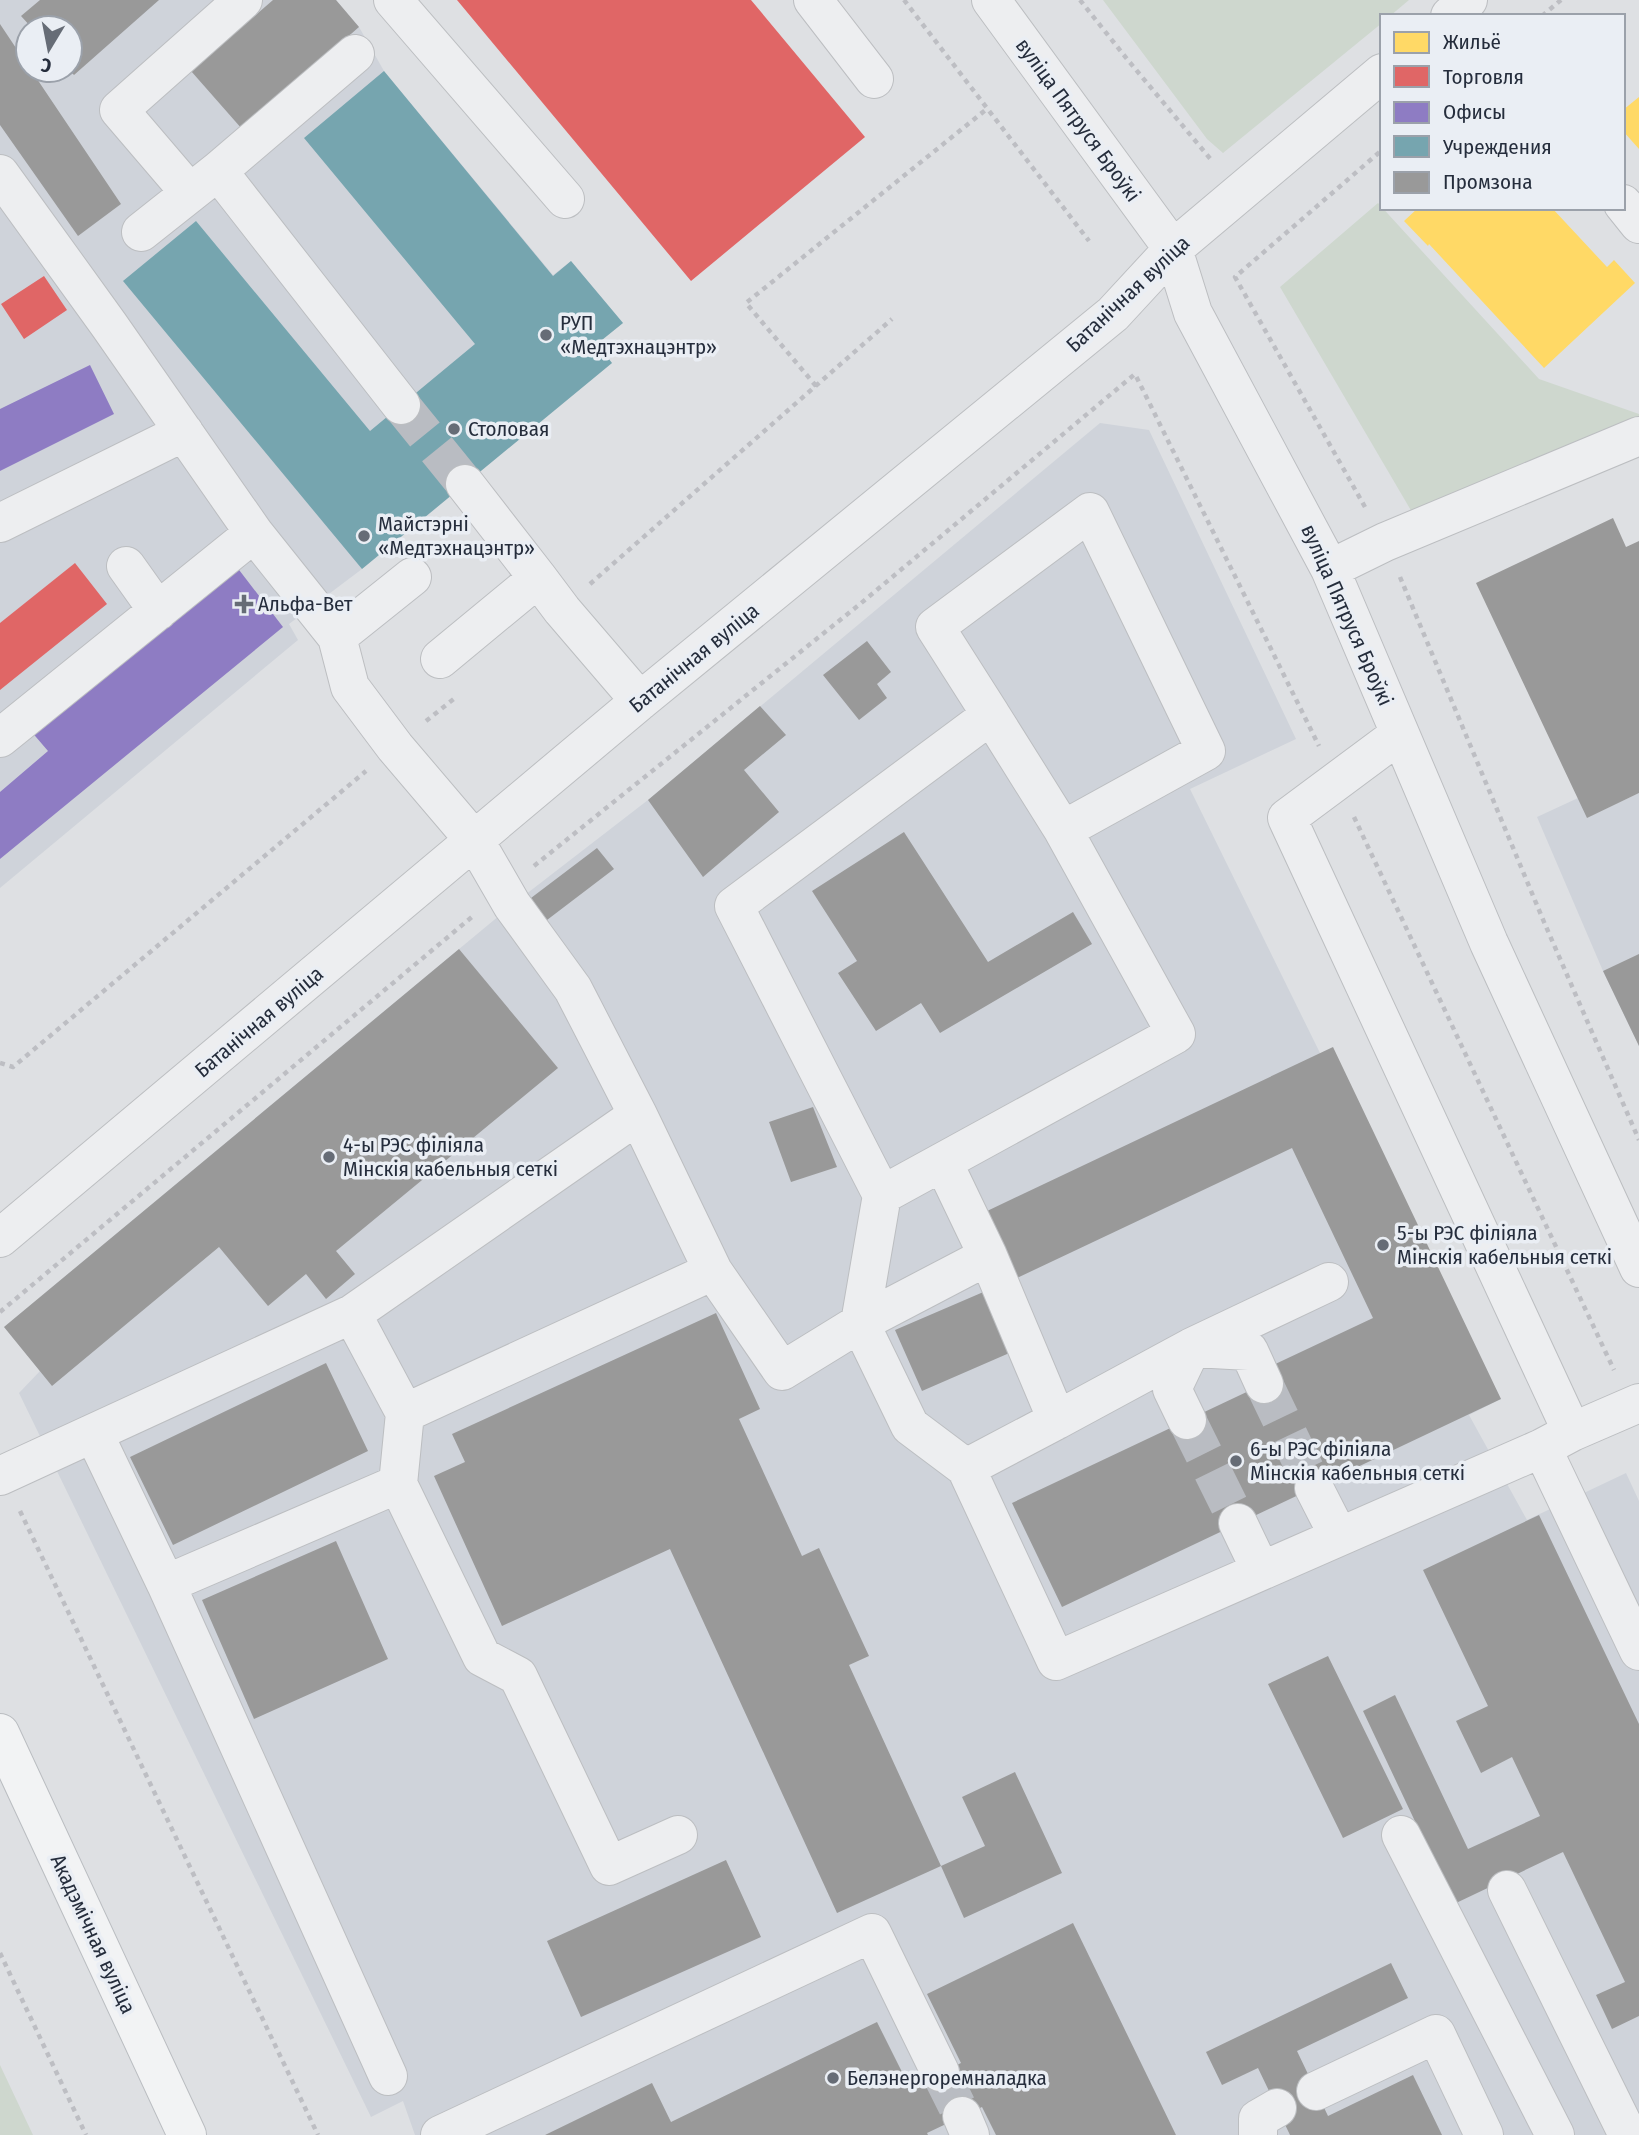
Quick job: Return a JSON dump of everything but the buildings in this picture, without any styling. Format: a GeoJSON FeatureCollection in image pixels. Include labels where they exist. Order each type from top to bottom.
{"type":"FeatureCollection","features":[{"type":"Feature","properties":{"kind":"main road","name":"Акадэмічная вуліца"},"geometry":{"type":"LineString","coordinates":[[0,1733],[187,2135]]}},
{"type":"Feature","properties":{"kind":"street"},"geometry":{"type":"LineString","coordinates":[[243,0],[118,110],[204,182],[401,405]]}},
{"type":"Feature","properties":{"kind":"street"},"geometry":{"type":"LineString","coordinates":[[393,0],[565,199]]}},
{"type":"Feature","properties":{"kind":"street"},"geometry":{"type":"LineString","coordinates":[[813,0],[874,79]]}},
{"type":"Feature","properties":{"kind":"street","name":"вуліца Пятруся Броўкі"},"geometry":{"type":"LineString","coordinates":[[991,0],[1173,249],[1193,313],[1330,569],[1489,943],[1639,1268]]}},
{"type":"Feature","properties":{"kind":"street"},"geometry":{"type":"LineString","coordinates":[[141,232],[355,54]]}},
{"type":"Feature","properties":{"kind":"street","name":"Батанічная вуліца"},"geometry":{"type":"LineString","coordinates":[[0,1238],[640,701],[1113,314],[1173,249],[1380,75]]}},
{"type":"Feature","properties":{"kind":"street"},"geometry":{"type":"LineString","coordinates":[[0,174],[254,533],[337,637],[350,687],[395,747],[475,841],[504,891],[573,989],[638,1115],[713,1271],[782,1371],[860,1323],[988,1256]]}},
{"type":"Feature","properties":{"kind":"street"},"geometry":{"type":"LineString","coordinates":[[1625,206],[1639,224]]}},
{"type":"Feature","properties":{"kind":"street"},"geometry":{"type":"LineString","coordinates":[[0,523],[184,432]]}},
{"type":"Feature","properties":{"kind":"street"},"geometry":{"type":"LineString","coordinates":[[1330,569],[1385,542],[1639,436]]}},
{"type":"Feature","properties":{"kind":"street"},"geometry":{"type":"LineString","coordinates":[[465,484],[562,610],[640,701]]}},
{"type":"Feature","properties":{"kind":"street"},"geometry":{"type":"LineString","coordinates":[[882,1195],[1176,1034],[1063,830],[935,627],[1090,512],[1206,751],[1063,830]]}},
{"type":"Feature","properties":{"kind":"street"},"geometry":{"type":"LineString","coordinates":[[0,738],[254,533]]}},
{"type":"Feature","properties":{"kind":"street"},"geometry":{"type":"LineString","coordinates":[[126,566],[158,611]]}},
{"type":"Feature","properties":{"kind":"street"},"geometry":{"type":"LineString","coordinates":[[337,637],[412,577]]}},
{"type":"Feature","properties":{"kind":"street"},"geometry":{"type":"LineString","coordinates":[[440,659],[538,578]]}},
{"type":"Feature","properties":{"kind":"street"},"geometry":{"type":"LineString","coordinates":[[991,715],[734,906],[882,1195],[860,1323],[910,1426],[966,1468],[1056,1661],[1635,1405]]}},
{"type":"Feature","properties":{"kind":"street"},"geometry":{"type":"LineString","coordinates":[[1400,734],[1287,818],[1557,1440],[1639,1651]]}},
{"type":"Feature","properties":{"kind":"street"},"geometry":{"type":"LineString","coordinates":[[1,1475],[352,1314],[638,1115]]}},
{"type":"Feature","properties":{"kind":"street"},"geometry":{"type":"LineString","coordinates":[[943,1162],[988,1256],[1057,1420]]}},
{"type":"Feature","properties":{"kind":"street"},"geometry":{"type":"LineString","coordinates":[[405,1412],[713,1271]]}},
{"type":"Feature","properties":{"kind":"street"},"geometry":{"type":"LineString","coordinates":[[966,1468],[1192,1348],[1329,1282]]}},
{"type":"Feature","properties":{"kind":"street"},"geometry":{"type":"LineString","coordinates":[[352,1314],[405,1412],[398,1484],[482,1657],[518,1676],[609,1866],[678,1835]]}},
{"type":"Feature","properties":{"kind":"street"},"geometry":{"type":"LineString","coordinates":[[1192,1348],[1249,1351],[1264,1384]]}},
{"type":"Feature","properties":{"kind":"street"},"geometry":{"type":"LineString","coordinates":[[1187,1420],[1172,1389],[1192,1348]]}},
{"type":"Feature","properties":{"kind":"street"},"geometry":{"type":"LineString","coordinates":[[94,1434],[166,1584],[388,2076]]}},
{"type":"Feature","properties":{"kind":"street"},"geometry":{"type":"LineString","coordinates":[[166,1584],[398,1484]]}},
{"type":"Feature","properties":{"kind":"street"},"geometry":{"type":"LineString","coordinates":[[1314,1488],[1339,1537]]}},
{"type":"Feature","properties":{"kind":"street"},"geometry":{"type":"LineString","coordinates":[[1238,1523],[1261,1571]]}},
{"type":"Feature","properties":{"kind":"street"},"geometry":{"type":"LineString","coordinates":[[1401,1835],[1555,2135]]}},
{"type":"Feature","properties":{"kind":"street"},"geometry":{"type":"LineString","coordinates":[[1507,1890],[1628,2135]]}},
{"type":"Feature","properties":{"kind":"street"},"geometry":{"type":"LineString","coordinates":[[440,2135],[872,1933],[940,2072]]}},
{"type":"Feature","properties":{"kind":"street"},"geometry":{"type":"LineString","coordinates":[[1316,2091],[1436,2034],[1484,2135]]}},
{"type":"Feature","properties":{"kind":"path"},"geometry":{"type":"LineString","coordinates":[[904,0],[1089,241]]}},
{"type":"Feature","properties":{"kind":"path"},"geometry":{"type":"LineString","coordinates":[[1080,0],[1214,164]]}},
{"type":"Feature","properties":{"kind":"path"},"geometry":{"type":"LineString","coordinates":[[1544,14],[1561,0]]}},
{"type":"Feature","properties":{"kind":"path"},"geometry":{"type":"LineString","coordinates":[[816,386],[746,303],[988,108]]}},
{"type":"Feature","properties":{"kind":"path"},"geometry":{"type":"LineString","coordinates":[[1380,152],[1235,277],[1385,542],[1544,922],[1639,1140]]}},
{"type":"Feature","properties":{"kind":"path"},"geometry":{"type":"LineString","coordinates":[[0,1312],[504,891],[849,613],[1135,374],[1337,781],[1635,1405]]}},
{"type":"Feature","properties":{"kind":"path"},"geometry":{"type":"LineString","coordinates":[[1,1475],[318,2135]]}},
{"type":"Feature","properties":{"kind":"path"},"geometry":{"type":"LineString","coordinates":[[0,1953],[86,2135]]}},
{"type":"Feature","properties":{"kind":"shaded area"},"geometry":{"type":"Polygon","coordinates":[[[0,0],[336,0],[359,27],[384,71],[553,275],[571,261],[623,323],[597,344],[612,363],[362,569],[289,624],[298,640],[0,888],[0,0]]]}},
{"type":"Feature","properties":{"kind":"shaded area"},"geometry":{"type":"Polygon","coordinates":[[[1103,0],[1409,0],[1392,14],[1380,14],[1380,25],[1223,153],[1207,139],[1103,0]]]}},
{"type":"Feature","properties":{"kind":"shaded area"},"geometry":{"type":"Polygon","coordinates":[[[1378,203],[1380,210],[1384,210],[1539,379],[1639,414],[1639,426],[1416,519],[1280,287],[1378,203]]]}},
{"type":"Feature","properties":{"kind":"shaded area"},"geometry":{"type":"Polygon","coordinates":[[[1100,423],[1149,430],[1296,739],[1190,789],[1320,1053],[1501,1399],[1469,1415],[1527,1520],[1626,1473],[1639,1501],[1639,2135],[415,2135],[403,2101],[371,2117],[19,1393],[40,1371],[4,1327],[512,905],[648,800],[1100,423]]]}},
{"type":"Feature","properties":{"kind":"shaded area"},"geometry":{"type":"Polygon","coordinates":[[[1639,793],[1639,1046],[1603,971],[1537,817],[1578,798],[1588,817],[1639,793]]]}},
{"type":"Feature","properties":{"kind":"shaded area"},"geometry":{"type":"Polygon","coordinates":[[[0,2065],[33,2135],[0,2135],[0,2065]]]}},
{"type":"Feature","properties":{"kind":"tunnel"},"geometry":{"type":"LineString","coordinates":[[401,405],[465,484]]}},
{"type":"Feature","properties":{"kind":"tunnel"},"geometry":{"type":"LineString","coordinates":[[1264,1384],[1314,1488]]}},
{"type":"Feature","properties":{"kind":"tunnel"},"geometry":{"type":"LineString","coordinates":[[1187,1420],[1238,1523]]}},
{"type":"Feature","properties":{"kind":"tunnel"},"geometry":{"type":"LineString","coordinates":[[940,2072],[962,2116]]}},
{"type":"Feature","properties":{"kind":"place","name":"РУП «Медтэхнацэнтр»"},"geometry":{"type":"Point","coordinates":[546,335]}},
{"type":"Feature","properties":{"kind":"place","name":"Столовая"},"geometry":{"type":"Point","coordinates":[454,429]}},
{"type":"Feature","properties":{"kind":"place","name":"Майстэрні «Медтэхнацэнтр»"},"geometry":{"type":"Point","coordinates":[364,536]}},
{"type":"Feature","properties":{"kind":"place","name":"Альфа-Вет"},"geometry":{"type":"Point","coordinates":[244,604]}},
{"type":"Feature","properties":{"kind":"place","name":"4-ы РЭС філіяла Мінскія кабельныя сеткі"},"geometry":{"type":"Point","coordinates":[329,1157]}},
{"type":"Feature","properties":{"kind":"place","name":"5-ы РЭС філіяла Мінскія кабельныя сеткі"},"geometry":{"type":"Point","coordinates":[1383,1245]}},
{"type":"Feature","properties":{"kind":"place","name":"6-ы РЭС філіяла Мінскія кабельныя сеткі"},"geometry":{"type":"Point","coordinates":[1236,1461]}},
{"type":"Feature","properties":{"kind":"place","name":"Белэнергоремналадка"},"geometry":{"type":"Point","coordinates":[833,2078]}}]}
